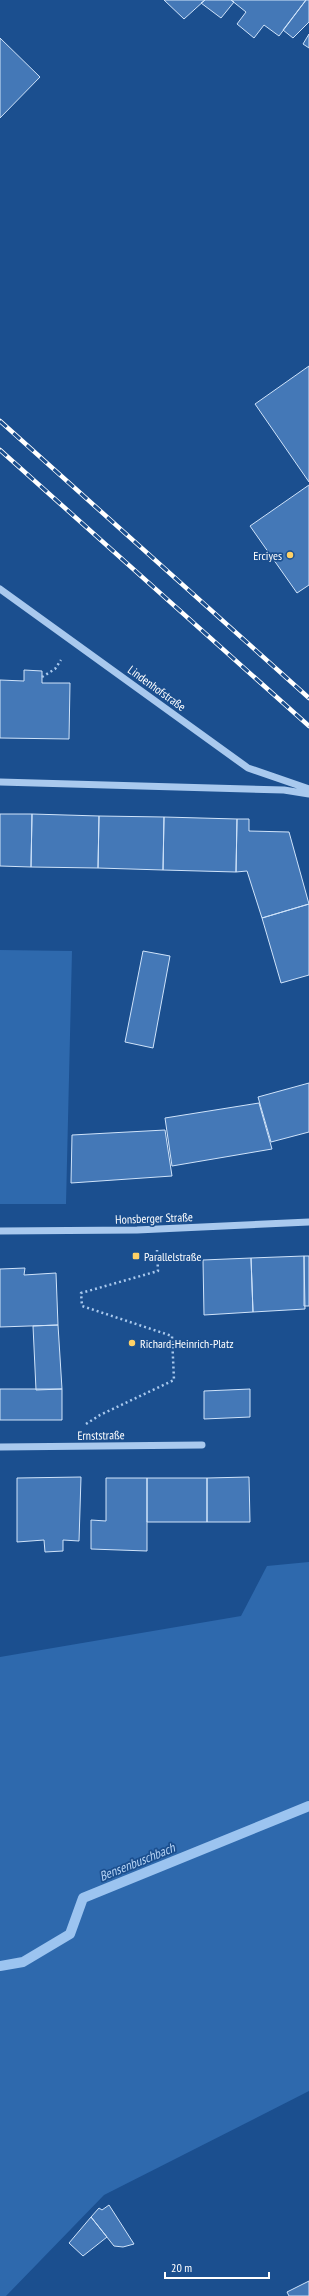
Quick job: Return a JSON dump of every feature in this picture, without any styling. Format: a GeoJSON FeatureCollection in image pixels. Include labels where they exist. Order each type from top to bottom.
{"type":"FeatureCollection","features":[{"type":"Feature","properties":{"kind":"street","name":"Lindenhofstraße"},"geometry":{"type":"LineString","coordinates":[[0,589],[248,768],[309,789]]}},
{"type":"Feature","properties":{"kind":"street"},"geometry":{"type":"LineString","coordinates":[[0,782],[284,790],[309,794]]}},
{"type":"Feature","properties":{"kind":"street","name":"Honsberger Straße"},"geometry":{"type":"LineString","coordinates":[[0,1231],[156,1229],[309,1222]]}},
{"type":"Feature","properties":{"kind":"street","name":"Ernststraße"},"geometry":{"type":"LineString","coordinates":[[0,1447],[202,1445]]}},
{"type":"Feature","properties":{"kind":"path"},"geometry":{"type":"LineString","coordinates":[[100,1415],[174,1380],[172,1336],[82,1306],[81,1293],[158,1271],[156,1229]]}},
{"type":"Feature","properties":{"kind":"shaded area"},"geometry":{"type":"Polygon","coordinates":[[[0,950],[72,951],[66,1204],[0,1204],[0,950]]]}},
{"type":"Feature","properties":{"kind":"shaded area"},"geometry":{"type":"Polygon","coordinates":[[[309,1562],[309,2091],[104,2195],[6,2296],[0,2296],[0,1657],[241,1616],[267,1566],[309,1562]]]}},
{"type":"Feature","properties":{"kind":"building"},"geometry":{"type":"Polygon","coordinates":[[[164,0],[205,0],[184,19],[164,0]]]}},
{"type":"Feature","properties":{"kind":"building"},"geometry":{"type":"Polygon","coordinates":[[[205,0],[231,0],[234,2],[221,18],[201,3],[205,0]]]}},
{"type":"Feature","properties":{"kind":"building"},"geometry":{"type":"Polygon","coordinates":[[[231,0],[306,0],[279,36],[264,25],[254,38],[237,24],[246,12],[231,0]]]}},
{"type":"Feature","properties":{"kind":"building"},"geometry":{"type":"Polygon","coordinates":[[[306,0],[309,0],[309,22],[293,38],[283,30],[306,0]]]}},
{"type":"Feature","properties":{"kind":"building"},"geometry":{"type":"Polygon","coordinates":[[[309,34],[309,48],[303,44],[309,34]]]}},
{"type":"Feature","properties":{"kind":"building"},"geometry":{"type":"Polygon","coordinates":[[[0,38],[40,77],[0,118],[0,38]]]}},
{"type":"Feature","properties":{"kind":"building"},"geometry":{"type":"Polygon","coordinates":[[[309,366],[309,482],[255,404],[309,366]]]}},
{"type":"Feature","properties":{"kind":"building","name":"Erciyes"},"geometry":{"type":"Polygon","coordinates":[[[309,485],[309,585],[297,593],[250,526],[309,485]]]}},
{"type":"Feature","properties":{"kind":"building"},"geometry":{"type":"Polygon","coordinates":[[[24,670],[42,671],[42,683],[70,683],[69,739],[0,738],[0,680],[24,681],[24,670]]]}},
{"type":"Feature","properties":{"kind":"building"},"geometry":{"type":"Polygon","coordinates":[[[0,814],[32,814],[31,867],[0,866],[0,814]]]}},
{"type":"Feature","properties":{"kind":"building"},"geometry":{"type":"Polygon","coordinates":[[[32,814],[99,816],[98,868],[31,867],[32,814]]]}},
{"type":"Feature","properties":{"kind":"building"},"geometry":{"type":"Polygon","coordinates":[[[99,816],[164,817],[163,870],[98,868],[99,816]]]}},
{"type":"Feature","properties":{"kind":"building"},"geometry":{"type":"Polygon","coordinates":[[[164,817],[237,819],[236,872],[163,870],[164,817]]]}},
{"type":"Feature","properties":{"kind":"building"},"geometry":{"type":"Polygon","coordinates":[[[237,819],[249,819],[249,831],[289,832],[309,904],[262,918],[247,871],[236,872],[237,819]]]}},
{"type":"Feature","properties":{"kind":"building"},"geometry":{"type":"Polygon","coordinates":[[[309,904],[309,975],[281,983],[262,918],[309,904]]]}},
{"type":"Feature","properties":{"kind":"building"},"geometry":{"type":"Polygon","coordinates":[[[143,951],[170,956],[153,1048],[125,1042],[143,951]]]}},
{"type":"Feature","properties":{"kind":"building"},"geometry":{"type":"Polygon","coordinates":[[[309,1083],[309,1132],[271,1142],[258,1097],[309,1083]]]}},
{"type":"Feature","properties":{"kind":"building"},"geometry":{"type":"Polygon","coordinates":[[[259,1103],[272,1149],[172,1166],[165,1118],[259,1103]]]}},
{"type":"Feature","properties":{"kind":"building"},"geometry":{"type":"Polygon","coordinates":[[[165,1130],[172,1176],[71,1183],[72,1135],[165,1130]]]}},
{"type":"Feature","properties":{"kind":"building"},"geometry":{"type":"Polygon","coordinates":[[[304,1256],[309,1256],[309,1306],[304,1306],[304,1256]]]}},
{"type":"Feature","properties":{"kind":"building"},"geometry":{"type":"Polygon","coordinates":[[[304,1256],[305,1309],[253,1312],[251,1258],[304,1256]]]}},
{"type":"Feature","properties":{"kind":"building"},"geometry":{"type":"Polygon","coordinates":[[[251,1258],[253,1312],[204,1315],[203,1260],[251,1258]]]}},
{"type":"Feature","properties":{"kind":"building"},"geometry":{"type":"Polygon","coordinates":[[[25,1268],[24,1275],[56,1273],[58,1325],[0,1327],[0,1269],[25,1268]]]}},
{"type":"Feature","properties":{"kind":"building"},"geometry":{"type":"Polygon","coordinates":[[[58,1325],[62,1389],[36,1390],[33,1326],[58,1325]]]}},
{"type":"Feature","properties":{"kind":"building"},"geometry":{"type":"Polygon","coordinates":[[[0,1389],[62,1389],[62,1420],[0,1420],[0,1389]]]}},
{"type":"Feature","properties":{"kind":"building"},"geometry":{"type":"Polygon","coordinates":[[[250,1389],[250,1417],[204,1419],[204,1391],[250,1389]]]}},
{"type":"Feature","properties":{"kind":"building"},"geometry":{"type":"Polygon","coordinates":[[[81,1477],[79,1541],[63,1540],[63,1551],[45,1552],[44,1540],[17,1542],[17,1478],[81,1477]]]}},
{"type":"Feature","properties":{"kind":"building"},"geometry":{"type":"Polygon","coordinates":[[[249,1477],[250,1522],[207,1522],[207,1478],[249,1477]]]}},
{"type":"Feature","properties":{"kind":"building"},"geometry":{"type":"Polygon","coordinates":[[[106,1478],[147,1478],[147,1551],[91,1549],[91,1520],[106,1521],[106,1478]]]}},
{"type":"Feature","properties":{"kind":"building"},"geometry":{"type":"Polygon","coordinates":[[[147,1478],[207,1478],[207,1522],[147,1522],[147,1478]]]}},
{"type":"Feature","properties":{"kind":"building"},"geometry":{"type":"Polygon","coordinates":[[[109,2205],[134,2244],[123,2247],[114,2246],[91,2217],[99,2208],[102,2210],[109,2205]]]}},
{"type":"Feature","properties":{"kind":"building"},"geometry":{"type":"Polygon","coordinates":[[[91,2217],[107,2237],[83,2256],[69,2243],[91,2217]]]}},
{"type":"Feature","properties":{"kind":"building"},"geometry":{"type":"Polygon","coordinates":[[[309,2281],[309,2296],[289,2296],[287,2292],[309,2281]]]}},
{"type":"Feature","properties":{"kind":"waterway","name":"Bensenbuschbach"},"geometry":{"type":"LineString","coordinates":[[0,1966],[23,1962],[70,1934],[83,1898],[309,1806]]}},
{"type":"Feature","properties":{"kind":"railway"},"geometry":{"type":"LineString","coordinates":[[0,421],[309,698]]}},
{"type":"Feature","properties":{"kind":"railway"},"geometry":{"type":"LineString","coordinates":[[0,450],[309,726]]}},
{"type":"Feature","properties":{"kind":"place","name":"Erciyes"},"geometry":{"type":"Point","coordinates":[290,555]}},
{"type":"Feature","properties":{"kind":"place","name":"Parallelstraße"},"geometry":{"type":"Point","coordinates":[136,1256]}},
{"type":"Feature","properties":{"kind":"place","name":"Richard-Heinrich-Platz"},"geometry":{"type":"Point","coordinates":[132,1343]}}]}
